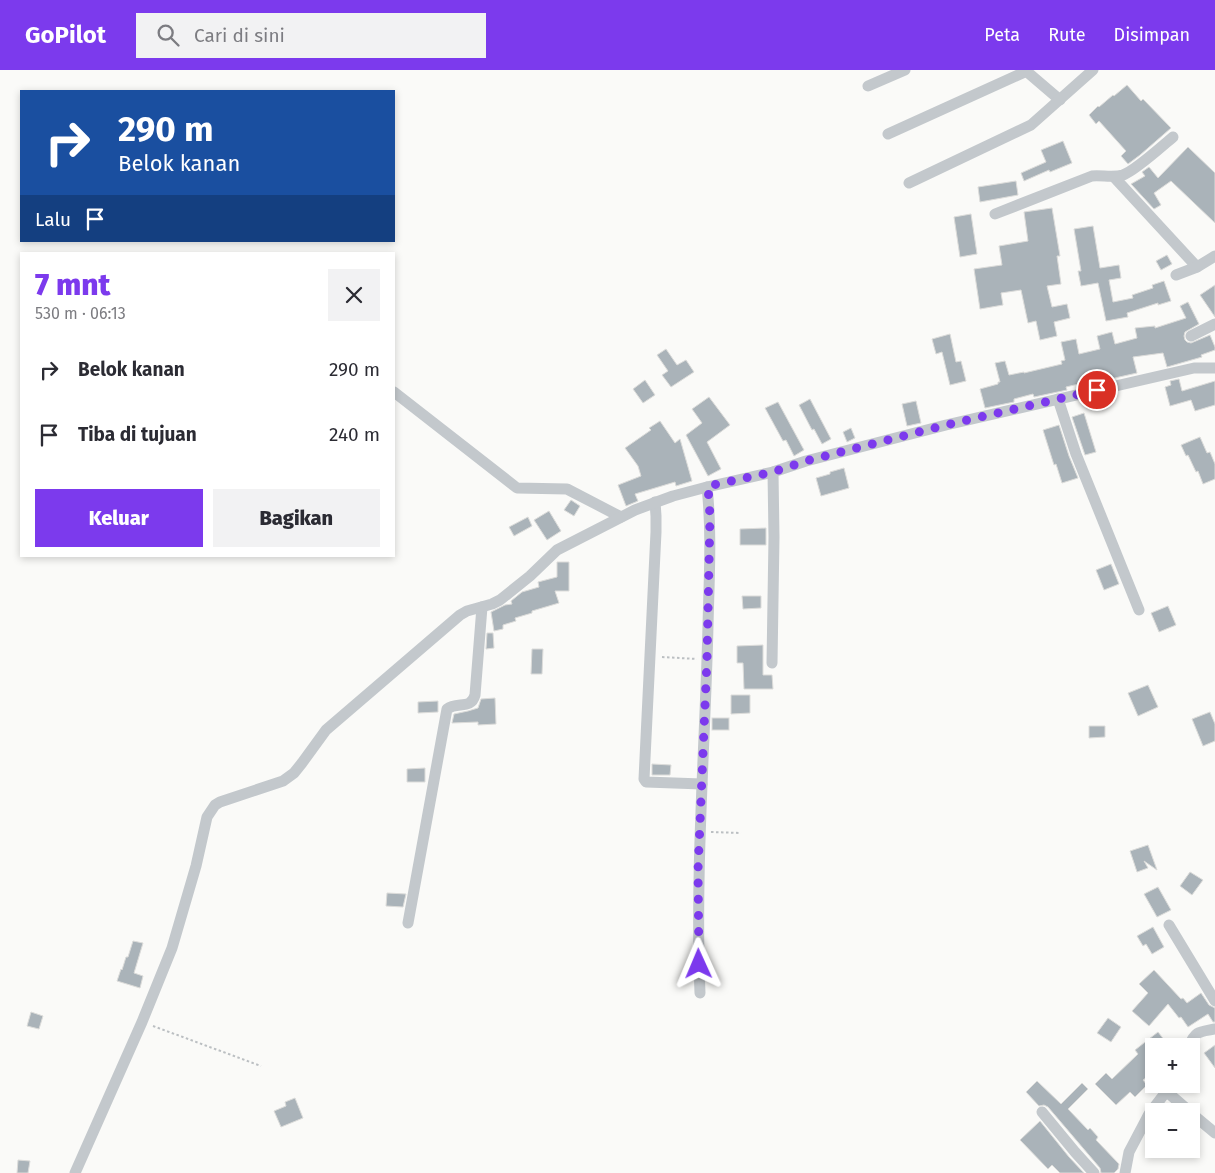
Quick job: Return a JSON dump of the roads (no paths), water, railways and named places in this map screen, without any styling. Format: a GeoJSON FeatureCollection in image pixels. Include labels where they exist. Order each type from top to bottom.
{"type":"FeatureCollection","features":[{"type":"Feature","properties":{"kind":"street"},"geometry":{"type":"LineString","coordinates":[[868,86],[905,70]]}},
{"type":"Feature","properties":{"kind":"street"},"geometry":{"type":"LineString","coordinates":[[909,183],[1031,125],[1093,70]]}},
{"type":"Feature","properties":{"kind":"street"},"geometry":{"type":"LineString","coordinates":[[888,134],[1026,71],[1060,100]]}},
{"type":"Feature","properties":{"kind":"street"},"geometry":{"type":"LineString","coordinates":[[995,214],[1092,176],[1114,176],[1130,172],[1172,137]]}},
{"type":"Feature","properties":{"kind":"street"},"geometry":{"type":"LineString","coordinates":[[1114,176],[1197,267]]}},
{"type":"Feature","properties":{"kind":"street"},"geometry":{"type":"LineString","coordinates":[[1176,275],[1197,267],[1215,256]]}},
{"type":"Feature","properties":{"kind":"street"},"geometry":{"type":"LineString","coordinates":[[1191,336],[1215,324]]}},
{"type":"Feature","properties":{"kind":"street"},"geometry":{"type":"LineString","coordinates":[[76,1173],[172,948],[196,866],[207,817],[220,802],[283,781],[302,763],[326,730],[454,620],[468,611],[500,600],[557,550],[655,502],[708,486],[773,472],[806,461],[937,427],[1194,368],[1215,368]]}},
{"type":"Feature","properties":{"kind":"street"},"geometry":{"type":"LineString","coordinates":[[395,393],[517,488],[566,489],[621,517]]}},
{"type":"Feature","properties":{"kind":"street"},"geometry":{"type":"LineString","coordinates":[[1058,399],[1076,454],[1139,610]]}},
{"type":"Feature","properties":{"kind":"street"},"geometry":{"type":"LineString","coordinates":[[772,664],[773,472]]}},
{"type":"Feature","properties":{"kind":"street"},"geometry":{"type":"LineString","coordinates":[[700,993],[698,870],[707,659],[710,516],[708,486]]}},
{"type":"Feature","properties":{"kind":"street"},"geometry":{"type":"LineString","coordinates":[[655,502],[656,516],[644,779],[646,782],[702,784]]}},
{"type":"Feature","properties":{"kind":"street"},"geometry":{"type":"LineString","coordinates":[[408,923],[447,709],[451,706],[470,703],[476,695],[482,607]]}},
{"type":"Feature","properties":{"kind":"street"},"geometry":{"type":"LineString","coordinates":[[1168,925],[1215,1001]]}},
{"type":"Feature","properties":{"kind":"street"},"geometry":{"type":"LineString","coordinates":[[1192,1038],[1199,1032],[1215,1029]]}},
{"type":"Feature","properties":{"kind":"street"},"geometry":{"type":"LineString","coordinates":[[1125,1173],[1129,1152],[1149,1114],[1165,1093]]}},
{"type":"Feature","properties":{"kind":"street"},"geometry":{"type":"LineString","coordinates":[[1173,1093],[1182,1103]]}},
{"type":"Feature","properties":{"kind":"street"},"geometry":{"type":"LineString","coordinates":[[1042,1112],[1094,1173]]}},
{"type":"Feature","properties":{"kind":"street"},"geometry":{"type":"LineString","coordinates":[[1200,1120],[1215,1133]]}}]}
